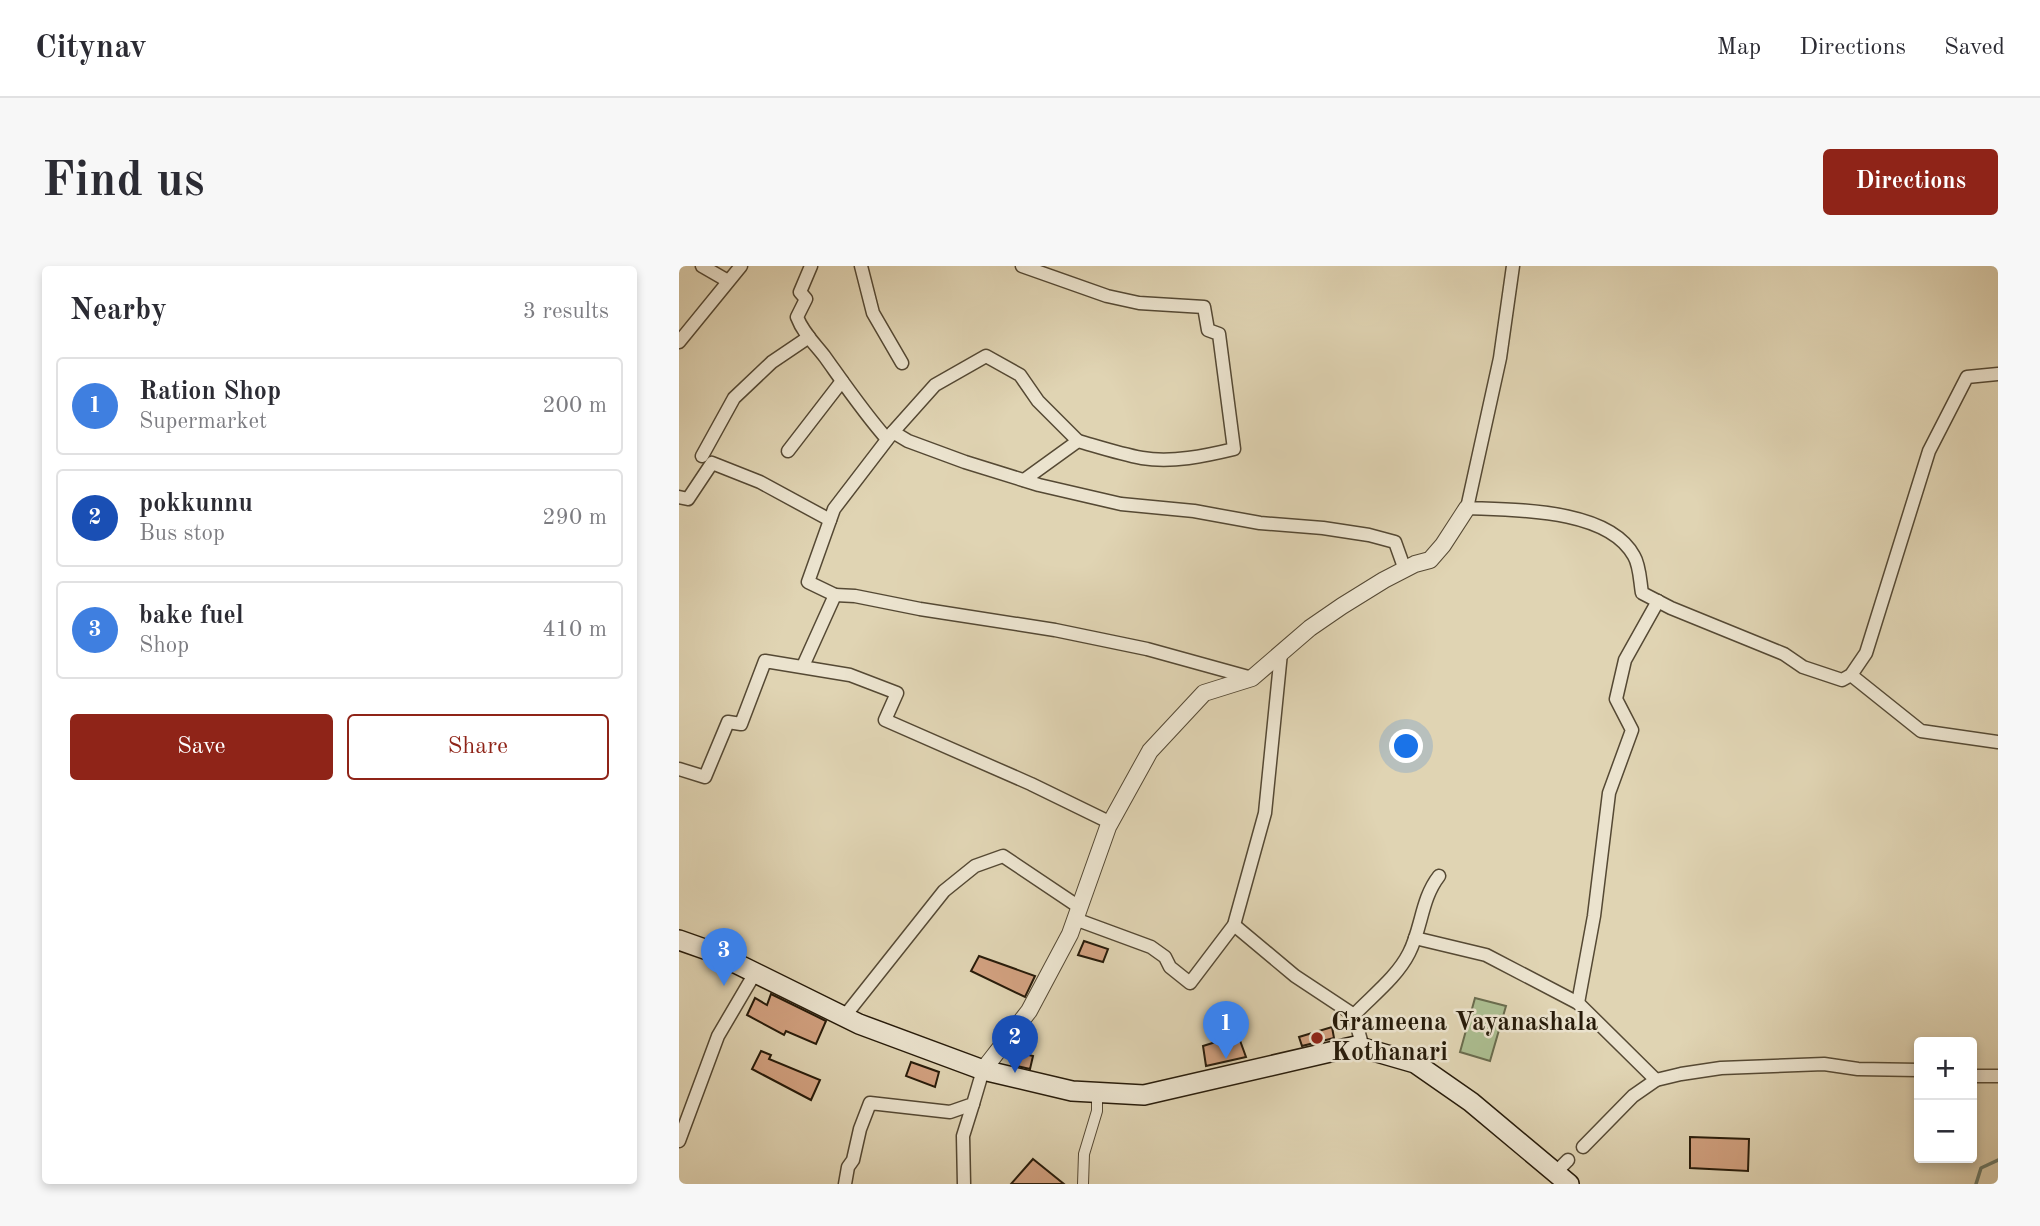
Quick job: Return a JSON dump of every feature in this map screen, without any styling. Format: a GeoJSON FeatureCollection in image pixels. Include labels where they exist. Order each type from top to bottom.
{"type":"FeatureCollection","features":[{"type":"Feature","properties":{"kind":"main road"},"geometry":{"type":"LineString","coordinates":[[679,940],[713,952],[844,1017],[983,1070],[1072,1091],[1144,1095],[1356,1046],[1415,1063],[1471,1102],[1563,1173]]}},
{"type":"Feature","properties":{"kind":"street"},"geometry":{"type":"LineString","coordinates":[[702,266],[728,281]]}},
{"type":"Feature","properties":{"kind":"street"},"geometry":{"type":"LineString","coordinates":[[679,342],[741,266]]}},
{"type":"Feature","properties":{"kind":"street"},"geometry":{"type":"LineString","coordinates":[[811,266],[800,292],[806,299],[797,317],[802,329],[862,412],[890,436],[1024,481],[1121,505],[1194,511],[1260,523],[1370,535],[1395,542],[1405,570]]}},
{"type":"Feature","properties":{"kind":"street"},"geometry":{"type":"LineString","coordinates":[[861,266],[873,313],[902,363]]}},
{"type":"Feature","properties":{"kind":"street"},"geometry":{"type":"LineString","coordinates":[[1023,266],[1107,296],[1139,303],[1204,307],[1208,330],[1219,334],[1234,449],[1203,457],[1164,460],[1142,458],[1078,441],[1038,401],[1020,375],[986,356],[935,385],[890,436],[834,509],[808,582],[835,595],[855,596],[1055,630],[1147,649],[1252,678]]}},
{"type":"Feature","properties":{"kind":"street"},"geometry":{"type":"LineString","coordinates":[[964,1184],[963,1136],[983,1070],[1029,1011],[1070,934],[1111,822],[1150,751],[1204,693],[1252,678],[1342,606],[1405,570],[1430,560],[1467,508],[1500,358],[1513,266]]}},
{"type":"Feature","properties":{"kind":"street"},"geometry":{"type":"LineString","coordinates":[[702,456],[734,398],[772,362],[809,337]]}},
{"type":"Feature","properties":{"kind":"street"},"geometry":{"type":"LineString","coordinates":[[1467,508],[1563,516],[1591,523],[1614,533],[1634,556],[1642,593],[1784,654],[1803,667],[1842,680],[1851,675],[1866,653],[1929,451],[1967,377],[1998,374]]}},
{"type":"Feature","properties":{"kind":"street"},"geometry":{"type":"LineString","coordinates":[[788,451],[842,381]]}},
{"type":"Feature","properties":{"kind":"street"},"geometry":{"type":"LineString","coordinates":[[1024,481],[1078,441]]}},
{"type":"Feature","properties":{"kind":"street"},"geometry":{"type":"LineString","coordinates":[[679,497],[688,499],[712,463],[760,482],[830,520]]}},
{"type":"Feature","properties":{"kind":"street"},"geometry":{"type":"LineString","coordinates":[[803,666],[835,595]]}},
{"type":"Feature","properties":{"kind":"street"},"geometry":{"type":"LineString","coordinates":[[1578,1003],[1594,916],[1609,793],[1632,730],[1616,699],[1625,660],[1658,601]]}},
{"type":"Feature","properties":{"kind":"street"},"geometry":{"type":"LineString","coordinates":[[844,1017],[944,891],[975,866],[1003,856],[1077,913],[1151,947],[1165,957],[1170,967],[1190,983],[1234,925],[1265,813],[1281,653]]}},
{"type":"Feature","properties":{"kind":"street"},"geometry":{"type":"LineString","coordinates":[[679,769],[705,777],[727,722],[741,724],[765,661],[850,676],[897,693],[885,720],[1111,822]]}},
{"type":"Feature","properties":{"kind":"street"},"geometry":{"type":"LineString","coordinates":[[1851,675],[1921,731],[1998,742]]}},
{"type":"Feature","properties":{"kind":"street"},"geometry":{"type":"LineString","coordinates":[[1354,1015],[1401,966],[1415,939],[1431,886],[1439,876]]}},
{"type":"Feature","properties":{"kind":"street"},"geometry":{"type":"LineString","coordinates":[[1234,925],[1295,976],[1354,1015],[1363,1048]]}},
{"type":"Feature","properties":{"kind":"street"},"geometry":{"type":"LineString","coordinates":[[1415,939],[1486,955],[1578,1003],[1656,1080]]}},
{"type":"Feature","properties":{"kind":"street"},"geometry":{"type":"LineString","coordinates":[[679,1141],[718,1036],[755,973]]}},
{"type":"Feature","properties":{"kind":"street"},"geometry":{"type":"LineString","coordinates":[[1583,1147],[1633,1097],[1656,1080],[1706,1069],[1732,1067],[1824,1064],[1859,1069],[1914,1070]]}},
{"type":"Feature","properties":{"kind":"street"},"geometry":{"type":"LineString","coordinates":[[1977,1076],[1998,1076]]}},
{"type":"Feature","properties":{"kind":"street"},"geometry":{"type":"LineString","coordinates":[[1083,1184],[1084,1154],[1097,1111],[1097,1092]]}},
{"type":"Feature","properties":{"kind":"street"},"geometry":{"type":"LineString","coordinates":[[845,1184],[848,1167],[853,1160],[860,1129],[870,1103],[950,1112],[972,1104]]}},
{"type":"Feature","properties":{"kind":"green space"},"geometry":{"type":"Polygon","coordinates":[[[1475,998],[1506,1006],[1490,1061],[1460,1052],[1475,998]]]}},
{"type":"Feature","properties":{"kind":"building"},"geometry":{"type":"Polygon","coordinates":[[[1084,941],[1108,949],[1103,962],[1078,955],[1084,941]]]}},
{"type":"Feature","properties":{"kind":"building"},"geometry":{"type":"Polygon","coordinates":[[[979,956],[1035,976],[1025,997],[971,971],[979,956]]]}},
{"type":"Feature","properties":{"kind":"building"},"geometry":{"type":"Polygon","coordinates":[[[771,994],[826,1021],[816,1044],[786,1031],[784,1035],[747,1015],[755,998],[767,1005],[771,994]]]}},
{"type":"Feature","properties":{"kind":"building","name":"Grameena Vayanashala Kothanari"},"geometry":{"type":"Polygon","coordinates":[[[1332,1027],[1334,1038],[1302,1046],[1299,1037],[1332,1027]]]}},
{"type":"Feature","properties":{"kind":"building"},"geometry":{"type":"Polygon","coordinates":[[[1238,1035],[1246,1057],[1206,1066],[1203,1046],[1238,1035]]]}},
{"type":"Feature","properties":{"kind":"building"},"geometry":{"type":"Polygon","coordinates":[[[761,1051],[771,1055],[769,1059],[820,1080],[811,1100],[752,1069],[761,1051]]]}},
{"type":"Feature","properties":{"kind":"building"},"geometry":{"type":"Polygon","coordinates":[[[1020,1053],[1033,1056],[1030,1069],[1013,1065],[1020,1053]]]}},
{"type":"Feature","properties":{"kind":"building"},"geometry":{"type":"Polygon","coordinates":[[[911,1062],[939,1072],[935,1087],[906,1076],[911,1062]]]}},
{"type":"Feature","properties":{"kind":"building"},"geometry":{"type":"Polygon","coordinates":[[[1690,1137],[1749,1139],[1748,1171],[1690,1168],[1690,1137]]]}},
{"type":"Feature","properties":{"kind":"building"},"geometry":{"type":"Polygon","coordinates":[[[1033,1159],[1064,1184],[1011,1184],[1033,1159]]]}},
{"type":"Feature","properties":{"kind":"waterway"},"geometry":{"type":"LineString","coordinates":[[1976,1184],[1981,1168],[1998,1160]]}},
{"type":"Feature","properties":{"kind":"place","name":"bake fuel"},"geometry":{"type":"Point","coordinates":[724,986]}},
{"type":"Feature","properties":{"kind":"place","name":"Grameena Vayanashala Kothanari"},"geometry":{"type":"Point","coordinates":[1317,1038]}},
{"type":"Feature","properties":{"kind":"place","name":"Ration Shop"},"geometry":{"type":"Point","coordinates":[1226,1059]}},
{"type":"Feature","properties":{"kind":"place","name":"pokkunnu"},"geometry":{"type":"Point","coordinates":[1015,1073]}}]}
